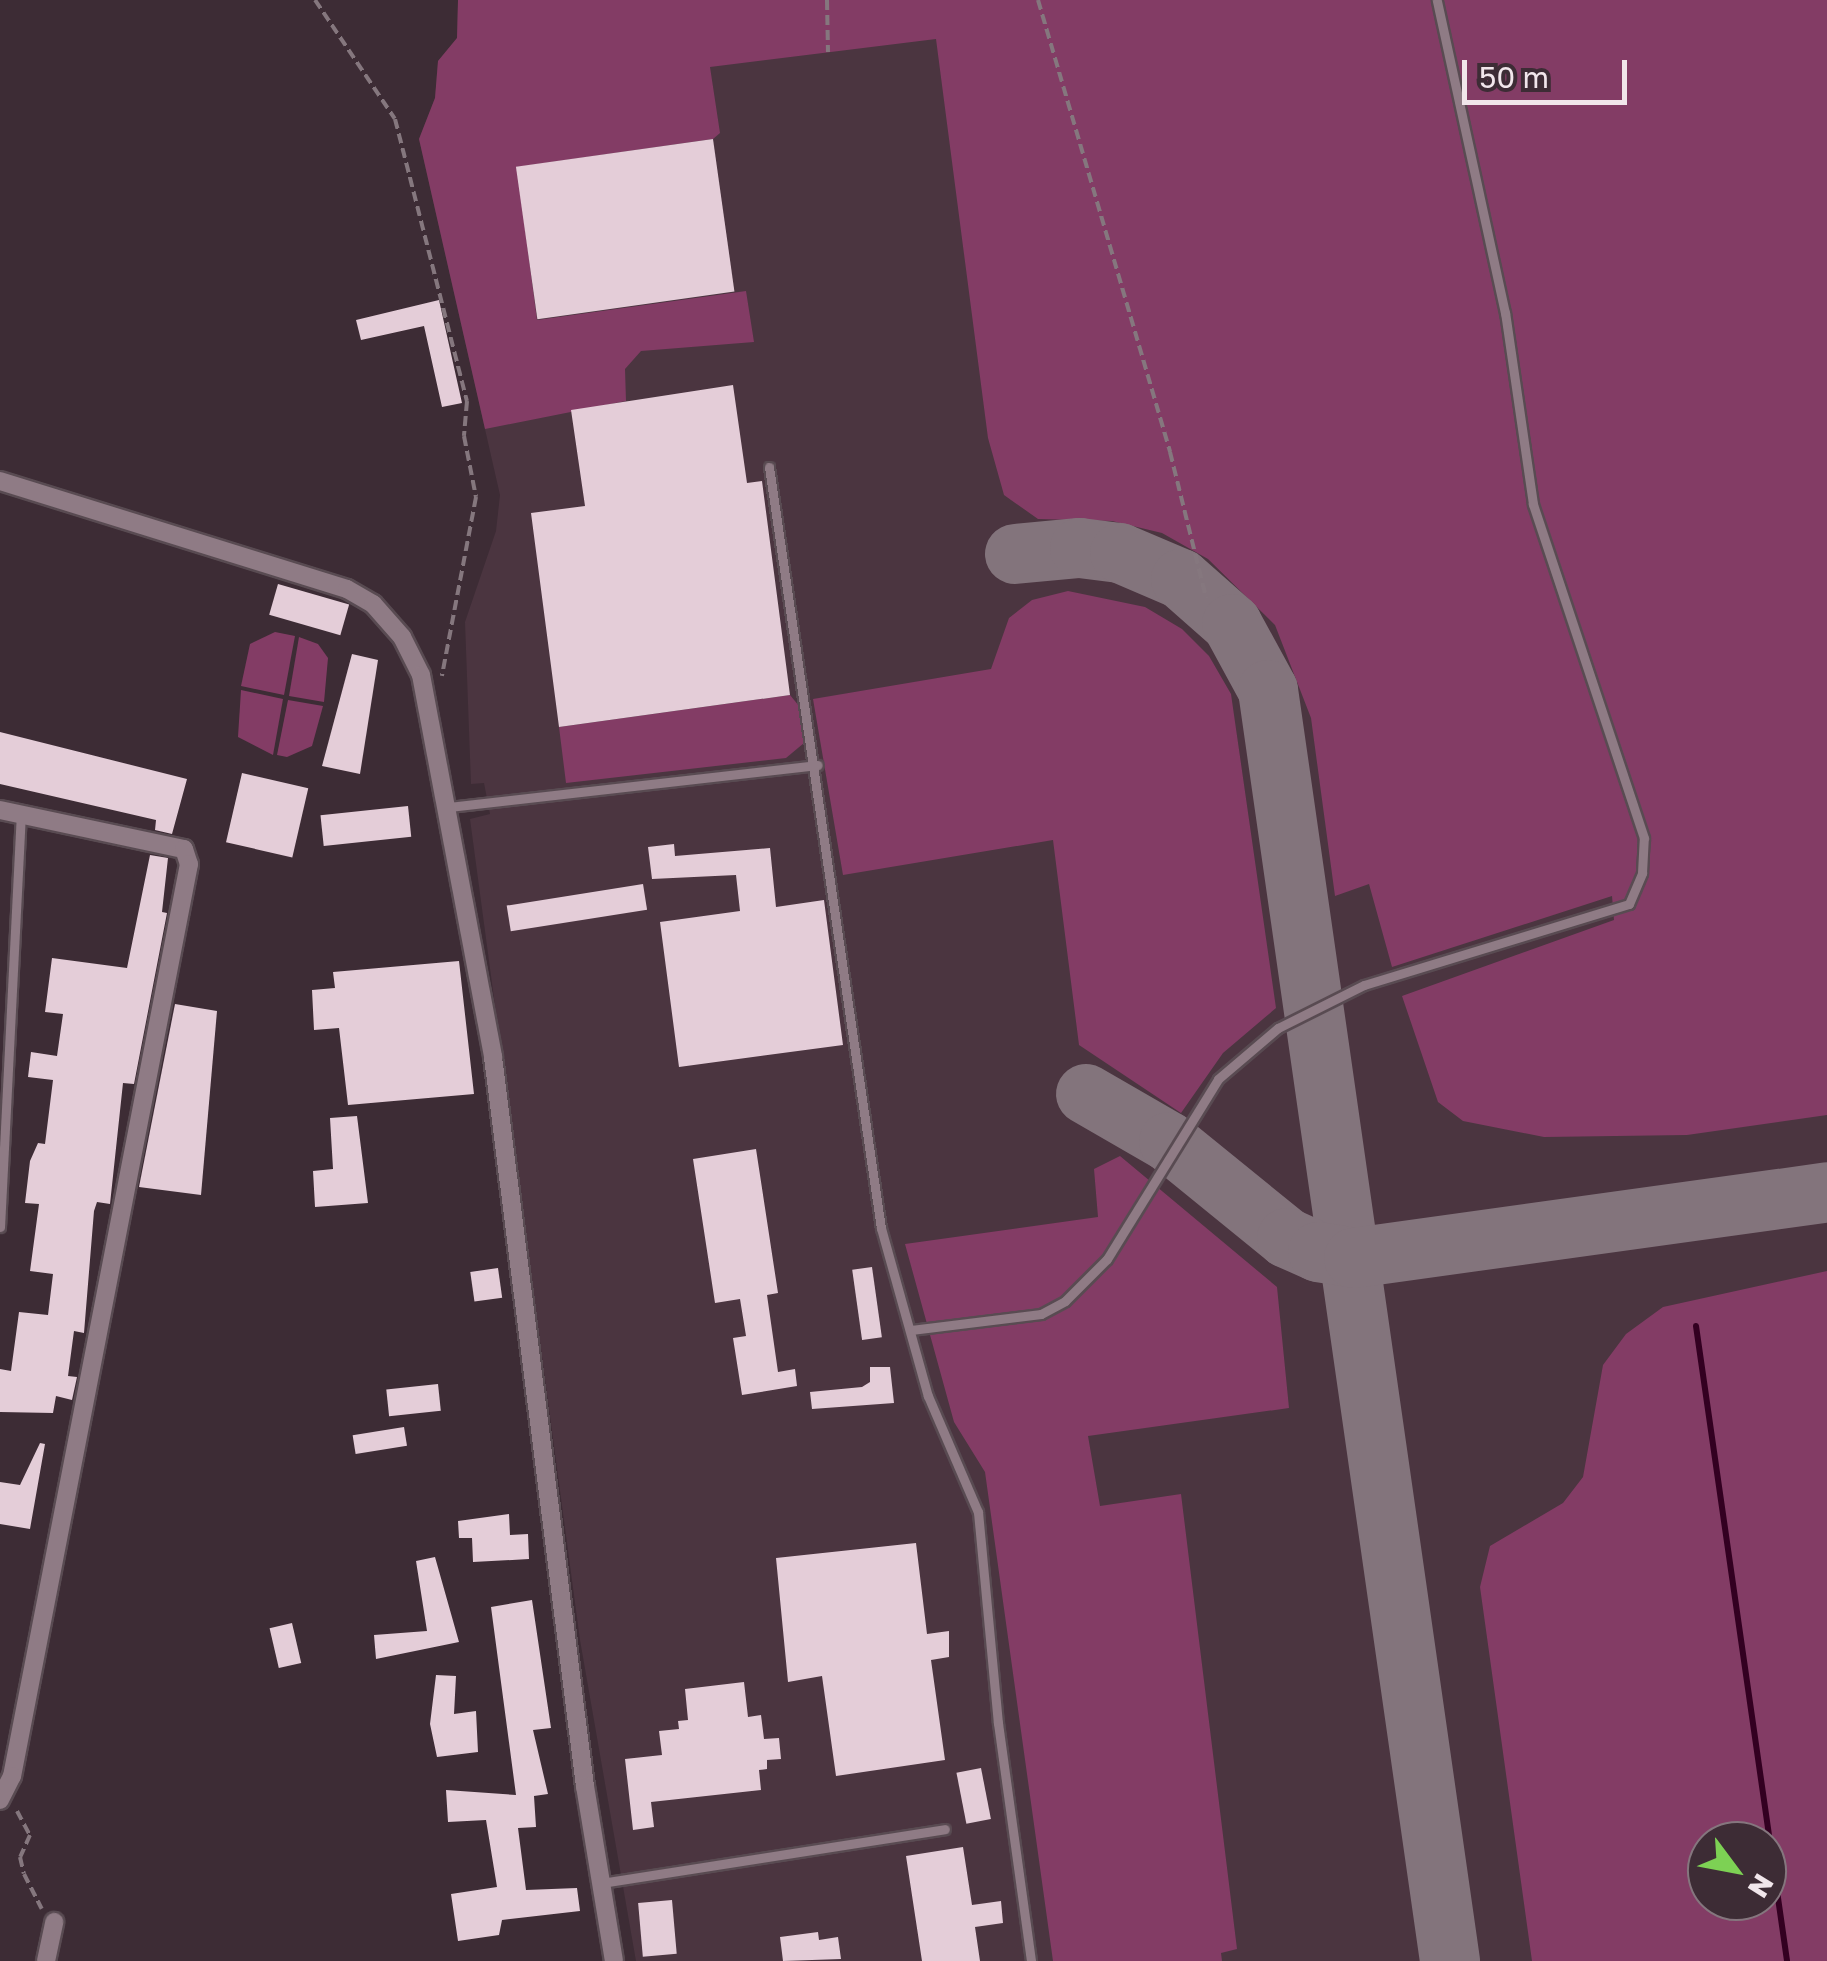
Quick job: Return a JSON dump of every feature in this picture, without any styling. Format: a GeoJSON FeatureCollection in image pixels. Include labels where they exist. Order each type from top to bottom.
{"type":"FeatureCollection","features":[{"type":"Feature","properties":{"kind":"street"},"geometry":{"type":"LineString","coordinates":[[0,480],[281,566],[374,604],[402,638],[420,675],[449,807],[493,1057],[614,1961]]}},
{"type":"Feature","properties":{"kind":"street"},"geometry":{"type":"LineString","coordinates":[[0,810],[184,848],[189,864],[12,1776],[0,1800]]}},
{"type":"Feature","properties":{"kind":"street"},"geometry":{"type":"LineString","coordinates":[[46,1961],[54,1922]]}},
{"type":"Feature","properties":{"kind":"lane"},"geometry":{"type":"LineString","coordinates":[[912,1330],[1041,1314],[1066,1301],[1107,1259],[1218,1079],[1278,1028],[1364,986],[1629,904],[1642,873],[1644,838],[1533,504],[1505,313],[1437,0]]}},
{"type":"Feature","properties":{"kind":"lane"},"geometry":{"type":"LineString","coordinates":[[768,467],[818,765],[881,1228],[928,1396],[978,1512],[998,1724],[1032,1961]]}},
{"type":"Feature","properties":{"kind":"lane"},"geometry":{"type":"LineString","coordinates":[[449,807],[818,765]]}},
{"type":"Feature","properties":{"kind":"lane"},"geometry":{"type":"LineString","coordinates":[[0,1227],[21,816]]}},
{"type":"Feature","properties":{"kind":"lane"},"geometry":{"type":"LineString","coordinates":[[601,1883],[944,1829]]}},
{"type":"Feature","properties":{"kind":"path"},"geometry":{"type":"LineString","coordinates":[[315,0],[394,119],[467,401],[464,436],[476,497],[441,681]]}},
{"type":"Feature","properties":{"kind":"path"},"geometry":{"type":"LineString","coordinates":[[827,0],[828,52]]}},
{"type":"Feature","properties":{"kind":"path"},"geometry":{"type":"LineString","coordinates":[[1038,0],[1170,452],[1206,598]]}},
{"type":"Feature","properties":{"kind":"path"},"geometry":{"type":"LineString","coordinates":[[0,1800],[28,1823],[20,1856],[24,1874],[54,1922]]}},
{"type":"Feature","properties":{"kind":"shaded area"},"geometry":{"type":"Polygon","coordinates":[[[458,0],[1827,0],[1827,1961],[636,1961],[580,1640],[470,819],[490,814],[484,783],[471,784],[465,622],[496,531],[500,495],[419,139],[435,98],[438,61],[457,38],[458,0]]]}},
{"type":"Feature","properties":{"kind":"shaded area"},"geometry":{"type":"Polygon","coordinates":[[[458,0],[1827,0],[1827,1115],[1687,1135],[1544,1137],[1463,1121],[1438,1102],[1402,996],[1614,920],[1612,896],[1392,967],[1369,884],[1335,896],[1311,718],[1275,625],[1208,559],[1162,533],[1112,521],[1038,519],[1004,495],[988,438],[936,39],[710,67],[720,133],[713,139],[517,167],[537,320],[746,291],[754,342],[641,351],[625,369],[626,401],[485,429],[419,139],[435,98],[438,61],[457,38],[458,0]]]}},
{"type":"Feature","properties":{"kind":"shaded area"},"geometry":{"type":"Polygon","coordinates":[[[1068,591],[1145,607],[1182,629],[1209,656],[1231,694],[1276,1008],[1223,1053],[1181,1113],[1079,1045],[1053,840],[843,875],[813,699],[991,669],[1009,618],[1032,600],[1068,591]]]}},
{"type":"Feature","properties":{"kind":"shaded area"},"geometry":{"type":"Polygon","coordinates":[[[275,632],[295,636],[284,695],[241,686],[250,644],[275,632]]]}},
{"type":"Feature","properties":{"kind":"shaded area"},"geometry":{"type":"Polygon","coordinates":[[[299,637],[318,644],[328,658],[324,702],[289,696],[299,637]]]}},
{"type":"Feature","properties":{"kind":"shaded area"},"geometry":{"type":"Polygon","coordinates":[[[241,690],[283,699],[273,755],[238,737],[241,690]]]}},
{"type":"Feature","properties":{"kind":"shaded area"},"geometry":{"type":"Polygon","coordinates":[[[790,695],[799,706],[804,743],[786,758],[566,783],[559,727],[790,695]]]}},
{"type":"Feature","properties":{"kind":"shaded area"},"geometry":{"type":"Polygon","coordinates":[[[288,700],[323,706],[312,746],[287,757],[277,755],[288,700]]]}},
{"type":"Feature","properties":{"kind":"shaded area"},"geometry":{"type":"Polygon","coordinates":[[[1120,1156],[1277,1287],[1289,1408],[1088,1436],[1100,1506],[1181,1494],[1237,1949],[1221,1953],[1222,1961],[1053,1961],[985,1472],[954,1422],[905,1244],[1098,1217],[1094,1169],[1120,1156]]]}},
{"type":"Feature","properties":{"kind":"shaded area"},"geometry":{"type":"Polygon","coordinates":[[[1827,1271],[1827,1961],[1532,1961],[1480,1587],[1490,1546],[1563,1503],[1583,1477],[1603,1365],[1626,1334],[1663,1307],[1827,1271]]]}},
{"type":"Feature","properties":{"kind":"building"},"geometry":{"type":"Polygon","coordinates":[[[713,139],[734,292],[537,319],[516,167],[713,139]]]}},
{"type":"Feature","properties":{"kind":"building"},"geometry":{"type":"Polygon","coordinates":[[[439,300],[462,403],[442,407],[424,326],[361,340],[356,320],[439,300]]]}},
{"type":"Feature","properties":{"kind":"building"},"geometry":{"type":"Polygon","coordinates":[[[733,385],[747,483],[762,481],[790,695],[559,727],[531,513],[585,506],[571,410],[733,385]]]}},
{"type":"Feature","properties":{"kind":"building"},"geometry":{"type":"Polygon","coordinates":[[[278,584],[349,604],[340,635],[269,615],[278,584]]]}},
{"type":"Feature","properties":{"kind":"building"},"geometry":{"type":"Polygon","coordinates":[[[352,654],[378,660],[360,774],[322,766],[352,654]]]}},
{"type":"Feature","properties":{"kind":"building"},"geometry":{"type":"Polygon","coordinates":[[[0,732],[187,779],[172,834],[155,830],[156,820],[0,784],[0,732]]]}},
{"type":"Feature","properties":{"kind":"building"},"geometry":{"type":"Polygon","coordinates":[[[242,773],[308,788],[292,857],[226,842],[242,773]]]}},
{"type":"Feature","properties":{"kind":"building"},"geometry":{"type":"Polygon","coordinates":[[[408,806],[411,837],[324,846],[320,815],[408,806]]]}},
{"type":"Feature","properties":{"kind":"building"},"geometry":{"type":"Polygon","coordinates":[[[674,844],[675,856],[770,848],[776,907],[824,900],[843,1045],[679,1067],[660,922],[740,911],[736,875],[652,879],[648,847],[674,844]]]}},
{"type":"Feature","properties":{"kind":"building"},"geometry":{"type":"Polygon","coordinates":[[[150,855],[168,858],[162,912],[167,913],[134,1084],[123,1083],[110,1204],[97,1202],[94,1211],[84,1333],[74,1331],[68,1376],[77,1377],[72,1400],[56,1396],[53,1413],[0,1412],[0,1369],[11,1371],[19,1312],[48,1315],[53,1274],[30,1271],[39,1204],[25,1203],[30,1161],[38,1143],[45,1144],[53,1080],[28,1077],[31,1052],[57,1056],[63,1014],[45,1012],[52,958],[127,968],[150,855]]]}},
{"type":"Feature","properties":{"kind":"building"},"geometry":{"type":"Polygon","coordinates":[[[643,884],[647,910],[511,931],[507,906],[643,884]]]}},
{"type":"Feature","properties":{"kind":"building"},"geometry":{"type":"Polygon","coordinates":[[[459,961],[474,1094],[348,1105],[339,1028],[314,1030],[312,990],[335,988],[333,972],[459,961]]]}},
{"type":"Feature","properties":{"kind":"building"},"geometry":{"type":"Polygon","coordinates":[[[175,1004],[217,1011],[201,1195],[139,1187],[175,1004]]]}},
{"type":"Feature","properties":{"kind":"building"},"geometry":{"type":"Polygon","coordinates":[[[357,1116],[368,1203],[315,1207],[313,1171],[333,1169],[330,1118],[357,1116]]]}},
{"type":"Feature","properties":{"kind":"building"},"geometry":{"type":"Polygon","coordinates":[[[756,1149],[778,1293],[767,1295],[778,1372],[795,1369],[797,1386],[742,1395],[733,1338],[746,1336],[740,1299],[715,1303],[693,1159],[756,1149]]]}},
{"type":"Feature","properties":{"kind":"building"},"geometry":{"type":"Polygon","coordinates":[[[872,1267],[882,1337],[862,1340],[852,1270],[872,1267]]]}},
{"type":"Feature","properties":{"kind":"building"},"geometry":{"type":"Polygon","coordinates":[[[498,1268],[502,1298],[474,1302],[470,1272],[498,1268]]]}},
{"type":"Feature","properties":{"kind":"building"},"geometry":{"type":"Polygon","coordinates":[[[870,1367],[890,1367],[894,1403],[812,1409],[810,1392],[862,1387],[870,1382],[870,1367]]]}},
{"type":"Feature","properties":{"kind":"building"},"geometry":{"type":"Polygon","coordinates":[[[438,1384],[441,1411],[389,1416],[386,1389],[438,1384]]]}},
{"type":"Feature","properties":{"kind":"building"},"geometry":{"type":"Polygon","coordinates":[[[404,1427],[407,1446],[356,1454],[353,1435],[404,1427]]]}},
{"type":"Feature","properties":{"kind":"building"},"geometry":{"type":"Polygon","coordinates":[[[40,1443],[45,1444],[30,1529],[0,1524],[0,1482],[20,1485],[40,1443]]]}},
{"type":"Feature","properties":{"kind":"building"},"geometry":{"type":"Polygon","coordinates":[[[509,1514],[510,1535],[528,1534],[529,1559],[473,1562],[472,1538],[459,1538],[458,1521],[509,1514]]]}},
{"type":"Feature","properties":{"kind":"building"},"geometry":{"type":"Polygon","coordinates":[[[916,1543],[927,1634],[949,1631],[949,1657],[931,1660],[945,1760],[836,1776],[822,1676],[788,1682],[776,1558],[916,1543]]]}},
{"type":"Feature","properties":{"kind":"building"},"geometry":{"type":"Polygon","coordinates":[[[435,1557],[459,1642],[376,1659],[374,1635],[427,1631],[416,1561],[435,1557]]]}},
{"type":"Feature","properties":{"kind":"building"},"geometry":{"type":"Polygon","coordinates":[[[532,1600],[551,1728],[533,1730],[548,1794],[534,1796],[536,1827],[518,1828],[526,1890],[577,1888],[580,1911],[502,1920],[499,1935],[458,1941],[451,1894],[497,1887],[486,1820],[448,1822],[446,1790],[516,1795],[491,1607],[532,1600]]]}},
{"type":"Feature","properties":{"kind":"building"},"geometry":{"type":"Polygon","coordinates":[[[292,1623],[301,1663],[279,1668],[270,1628],[292,1623]]]}},
{"type":"Feature","properties":{"kind":"building"},"geometry":{"type":"Polygon","coordinates":[[[436,1675],[456,1676],[454,1714],[476,1711],[478,1752],[437,1757],[430,1724],[436,1675]]]}},
{"type":"Feature","properties":{"kind":"building"},"geometry":{"type":"Polygon","coordinates":[[[744,1682],[748,1717],[761,1715],[764,1739],[779,1738],[781,1759],[767,1760],[767,1769],[759,1770],[761,1790],[651,1802],[654,1827],[633,1830],[625,1759],[662,1755],[659,1731],[679,1729],[678,1721],[688,1720],[685,1689],[744,1682]]]}},
{"type":"Feature","properties":{"kind":"building"},"geometry":{"type":"Polygon","coordinates":[[[981,1768],[991,1819],[966,1824],[956,1773],[981,1768]]]}},
{"type":"Feature","properties":{"kind":"building"},"geometry":{"type":"Polygon","coordinates":[[[963,1847],[972,1905],[1001,1901],[1003,1923],[975,1927],[980,1961],[922,1961],[906,1856],[963,1847]]]}},
{"type":"Feature","properties":{"kind":"building"},"geometry":{"type":"Polygon","coordinates":[[[672,1900],[677,1954],[643,1957],[638,1903],[672,1900]]]}},
{"type":"Feature","properties":{"kind":"building"},"geometry":{"type":"Polygon","coordinates":[[[818,1932],[819,1940],[838,1937],[841,1959],[783,1961],[780,1937],[818,1932]]]}},
{"type":"Feature","properties":{"kind":"waterway"},"geometry":{"type":"LineString","coordinates":[[1696,1326],[1787,1961]]}},
{"type":"Feature","properties":{"kind":"taxiway"},"geometry":{"type":"LineString","coordinates":[[1015,554],[1080,548],[1120,553],[1181,579],[1232,624],[1268,690],[1450,1961]]}},
{"type":"Feature","properties":{"kind":"taxiway"},"geometry":{"type":"LineString","coordinates":[[1086,1094],[1169,1142],[1287,1238],[1318,1252],[1354,1258],[1827,1192]]}}]}
